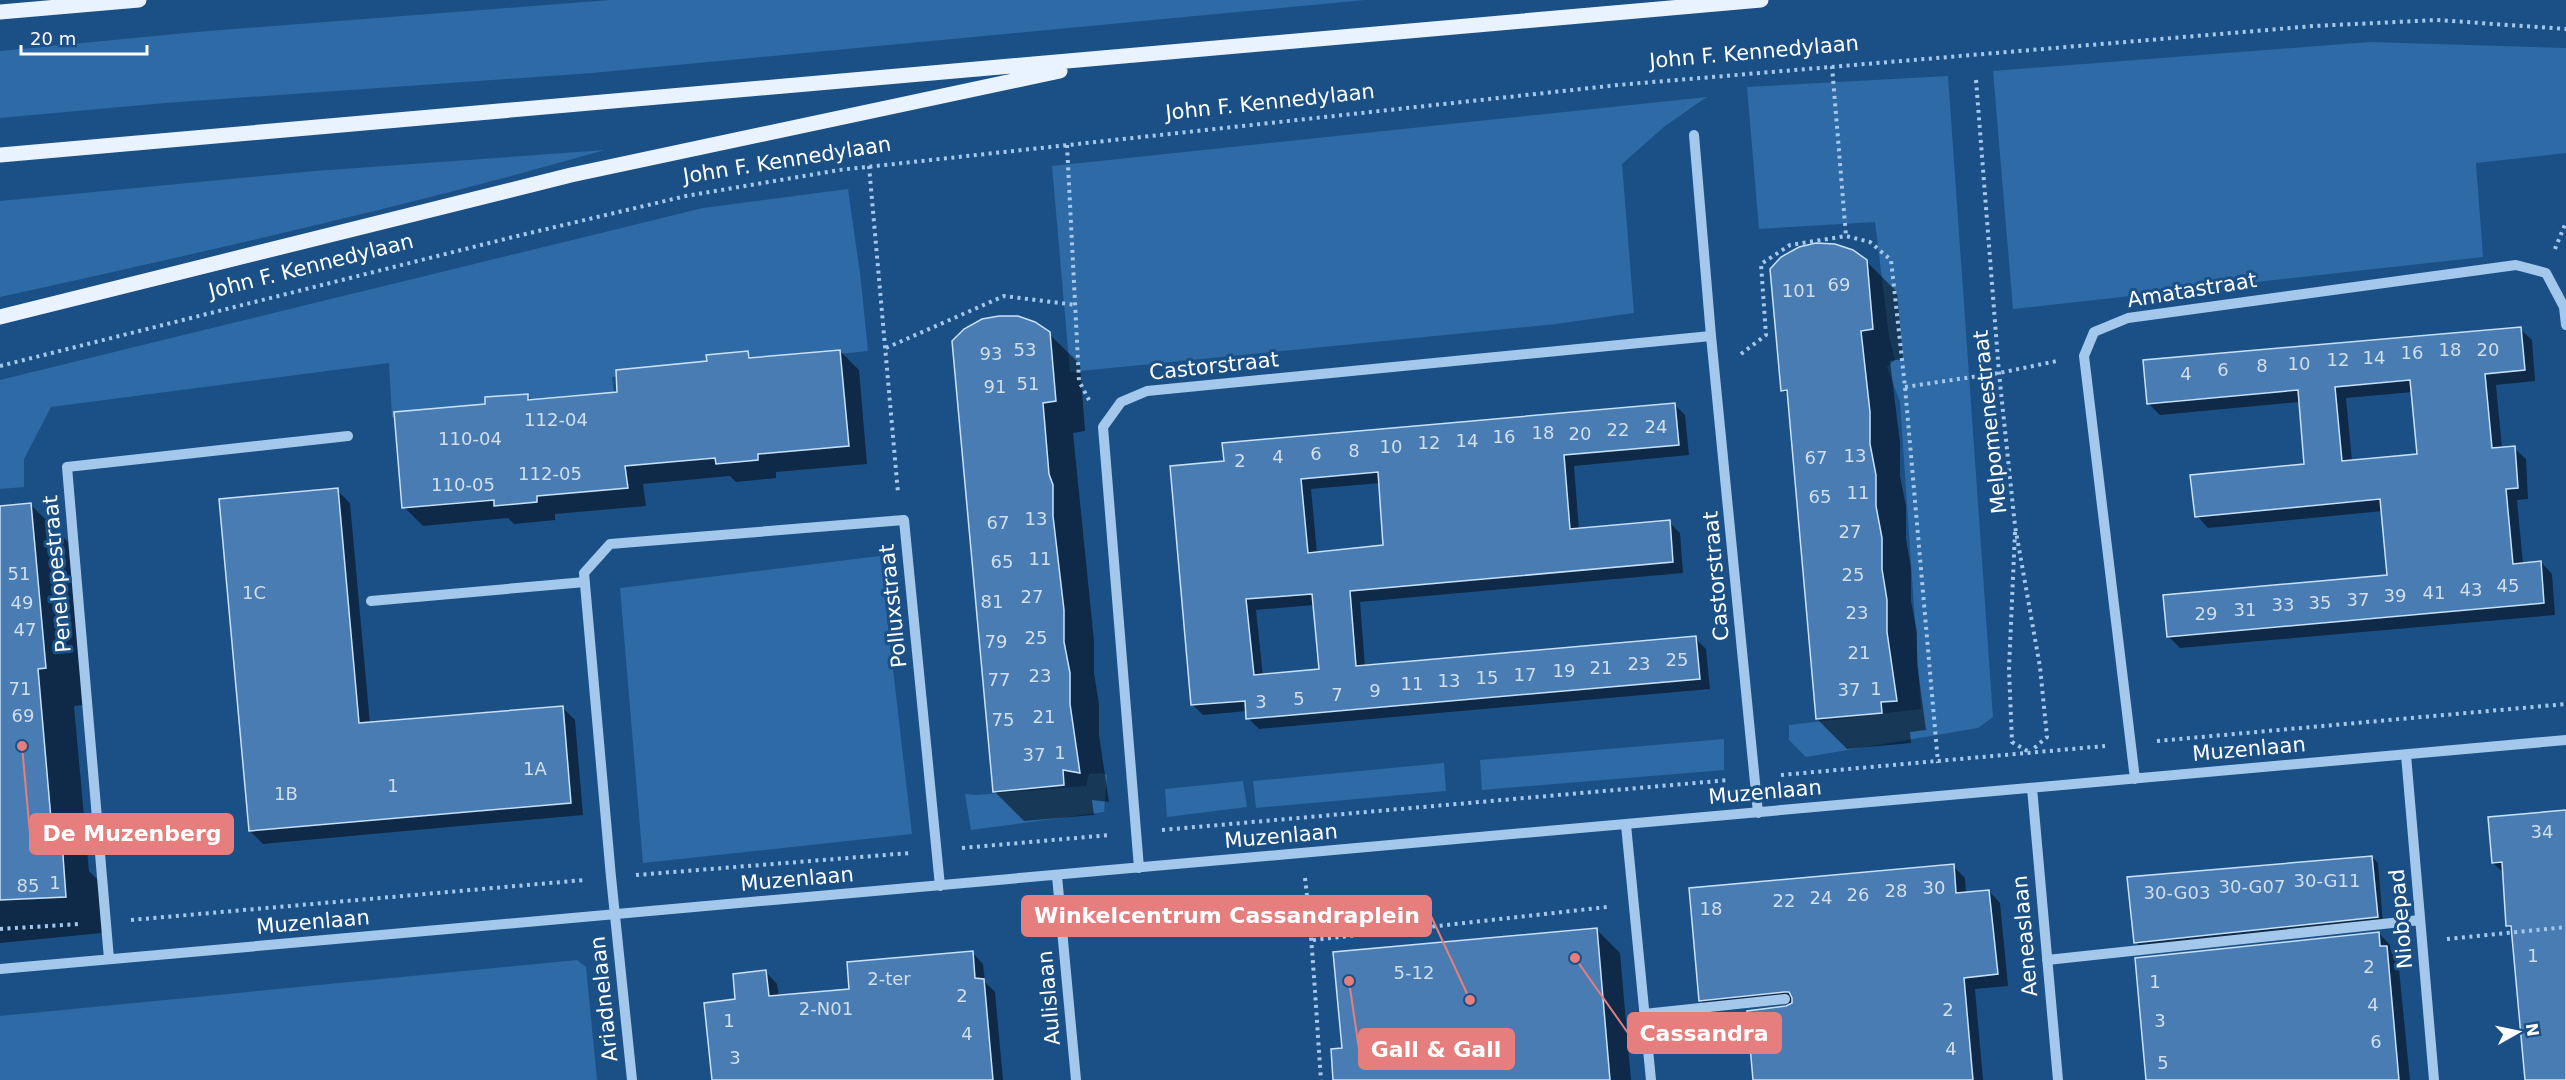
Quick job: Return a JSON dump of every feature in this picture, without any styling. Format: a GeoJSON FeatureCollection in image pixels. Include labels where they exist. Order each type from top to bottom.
{"type":"FeatureCollection","features":[{"type":"Feature","properties":{"kind":"main road"},"geometry":{"type":"LineString","coordinates":[[0,12],[139,0]]}},
{"type":"Feature","properties":{"kind":"main road"},"geometry":{"type":"LineString","coordinates":[[0,155],[1761,0]]}},
{"type":"Feature","properties":{"kind":"main road"},"geometry":{"type":"LineString","coordinates":[[0,317],[571,175],[1121,57]]}},
{"type":"Feature","properties":{"kind":"street","name":"Castorstraat"},"geometry":{"type":"LineString","coordinates":[[1694,135],[1711,336],[1717,374],[1758,813]]}},
{"type":"Feature","properties":{"kind":"street","name":"Amatastraat"},"geometry":{"type":"LineString","coordinates":[[2084,356],[2094,332],[2128,318],[2516,265],[2546,273],[2564,307],[2566,325]]}},
{"type":"Feature","properties":{"kind":"street","name":"Castorstraat"},"geometry":{"type":"LineString","coordinates":[[1103,427],[1121,402],[1147,391],[1711,336]]}},
{"type":"Feature","properties":{"kind":"street"},"geometry":{"type":"LineString","coordinates":[[2084,356],[2135,779]]}},
{"type":"Feature","properties":{"kind":"street"},"geometry":{"type":"LineString","coordinates":[[1103,427],[1139,868]]}},
{"type":"Feature","properties":{"kind":"street","name":"Penelopestraat"},"geometry":{"type":"LineString","coordinates":[[109,959],[67,467],[348,436]]}},
{"type":"Feature","properties":{"kind":"street","name":"Polluxstraat"},"geometry":{"type":"LineString","coordinates":[[585,582],[584,573],[609,544],[904,520],[940,886]]}},
{"type":"Feature","properties":{"kind":"street"},"geometry":{"type":"LineString","coordinates":[[371,601],[585,582],[614,914]]}},
{"type":"Feature","properties":{"kind":"street","name":"Muzenlaan"},"geometry":{"type":"LineString","coordinates":[[0,969],[2566,740]]}},
{"type":"Feature","properties":{"kind":"street","name":"Niobepad"},"geometry":{"type":"LineString","coordinates":[[2406,755],[2434,1080]]}},
{"type":"Feature","properties":{"kind":"street","name":"Aeneaslaan"},"geometry":{"type":"LineString","coordinates":[[2032,788],[2058,1080]]}},
{"type":"Feature","properties":{"kind":"street"},"geometry":{"type":"LineString","coordinates":[[1626,825],[1651,1080]]}},
{"type":"Feature","properties":{"kind":"street","name":"Aulislaan"},"geometry":{"type":"LineString","coordinates":[[1057,876],[1076,1080]]}},
{"type":"Feature","properties":{"kind":"street","name":"Ariadnelaan"},"geometry":{"type":"LineString","coordinates":[[614,914],[632,1080]]}},
{"type":"Feature","properties":{"kind":"street"},"geometry":{"type":"LineString","coordinates":[[2047,960],[2420,920]]}},
{"type":"Feature","properties":{"kind":"street"},"geometry":{"type":"LineString","coordinates":[[1644,1014],[1785,999]]}},
{"type":"Feature","properties":{"kind":"path","name":"John F. Kennedylaan"},"geometry":{"type":"LineString","coordinates":[[1,365],[501,240],[663,202],[869,166],[1607,87],[2314,26],[2426,21],[2566,30]]}},
{"type":"Feature","properties":{"kind":"path"},"geometry":{"type":"LineString","coordinates":[[1832,66],[1846,236]]}},
{"type":"Feature","properties":{"kind":"path","name":"Melpomenestraat"},"geometry":{"type":"LineString","coordinates":[[1976,80],[2015,525],[2040,667],[2047,737],[2030,752]]}},
{"type":"Feature","properties":{"kind":"path"},"geometry":{"type":"LineString","coordinates":[[1067,145],[1079,381],[1103,427]]}},
{"type":"Feature","properties":{"kind":"path"},"geometry":{"type":"LineString","coordinates":[[869,166],[899,500],[904,520]]}},
{"type":"Feature","properties":{"kind":"path"},"geometry":{"type":"LineString","coordinates":[[1717,374],[1766,335],[1761,264],[1791,245],[1846,236],[1870,242],[1892,260],[1935,736]]}},
{"type":"Feature","properties":{"kind":"path"},"geometry":{"type":"LineString","coordinates":[[886,348],[1004,296],[1076,305]]}},
{"type":"Feature","properties":{"kind":"path"},"geometry":{"type":"LineString","coordinates":[[1905,387],[2000,373],[2084,356]]}},
{"type":"Feature","properties":{"kind":"path"},"geometry":{"type":"LineString","coordinates":[[2015,525],[2009,669],[2012,742],[2030,752]]}},
{"type":"Feature","properties":{"kind":"path","name":"Muzenlaan"},"geometry":{"type":"LineString","coordinates":[[0,929],[107,922],[937,850],[2566,704]]}},
{"type":"Feature","properties":{"kind":"path"},"geometry":{"type":"LineString","coordinates":[[1302,853],[1313,940],[1312,965],[1321,1080]]}},
{"type":"Feature","properties":{"kind":"path"},"geometry":{"type":"LineString","coordinates":[[1313,940],[1634,904]]}},
{"type":"Feature","properties":{"kind":"path"},"geometry":{"type":"LineString","coordinates":[[2422,942],[2566,927]]}},
{"type":"Feature","properties":{"kind":"shaded area"},"geometry":{"type":"Polygon","coordinates":[[[610,0],[1365,0],[592,73],[165,103],[0,118],[0,51],[196,32],[610,0]]]}},
{"type":"Feature","properties":{"kind":"shaded area"},"geometry":{"type":"Polygon","coordinates":[[[2370,42],[2566,48],[2566,153],[2476,163],[2483,257],[2013,309],[1993,71],[2370,42]]]}},
{"type":"Feature","properties":{"kind":"shaded area"},"geometry":{"type":"Polygon","coordinates":[[[1948,76],[1993,717],[1978,728],[1806,757],[1789,740],[1789,725],[1921,709],[1900,402],[1887,367],[1895,360],[1889,336],[1875,222],[1759,229],[1747,87],[1948,76]]]}},
{"type":"Feature","properties":{"kind":"shaded area"},"geometry":{"type":"Polygon","coordinates":[[[1707,97],[1665,126],[1622,164],[1634,313],[1556,324],[1070,372],[1052,166],[1707,97]]]}},
{"type":"Feature","properties":{"kind":"shaded area"},"geometry":{"type":"Polygon","coordinates":[[[605,150],[380,210],[0,297],[0,201],[315,171],[605,150]]]}},
{"type":"Feature","properties":{"kind":"shaded area"},"geometry":{"type":"Polygon","coordinates":[[[848,189],[868,351],[612,377],[614,395],[392,417],[389,363],[51,407],[24,459],[24,487],[0,489],[0,380],[703,208],[848,189]]]}},
{"type":"Feature","properties":{"kind":"shaded area"},"geometry":{"type":"Polygon","coordinates":[[[880,556],[912,834],[643,863],[620,588],[880,556]]]}},
{"type":"Feature","properties":{"kind":"shaded area"},"geometry":{"type":"Polygon","coordinates":[[[1724,739],[1724,770],[1482,790],[1480,760],[1724,739]]]}},
{"type":"Feature","properties":{"kind":"shaded area"},"geometry":{"type":"Polygon","coordinates":[[[1444,763],[1446,791],[1256,808],[1253,781],[1444,763]]]}},
{"type":"Feature","properties":{"kind":"shaded area"},"geometry":{"type":"Polygon","coordinates":[[[1089,774],[1107,775],[1104,812],[971,830],[965,794],[1086,786],[1089,774]]]}},
{"type":"Feature","properties":{"kind":"shaded area"},"geometry":{"type":"Polygon","coordinates":[[[1243,781],[1247,807],[1167,817],[1165,789],[1243,781]]]}},
{"type":"Feature","properties":{"kind":"shaded area"},"geometry":{"type":"Polygon","coordinates":[[[577,960],[586,967],[597,1080],[0,1080],[0,1016],[577,960]]]}},
{"type":"Feature","properties":{"kind":"building"},"geometry":{"type":"Polygon","coordinates":[[[1816,243],[1835,244],[1853,250],[1867,260],[1873,329],[1861,331],[1870,412],[1870,444],[1876,475],[1876,506],[1882,538],[1887,632],[1897,701],[1881,702],[1882,713],[1816,719],[1787,390],[1781,391],[1770,269],[1781,257],[1799,247],[1816,243]]]}},
{"type":"Feature","properties":{"kind":"building"},"geometry":{"type":"Polygon","coordinates":[[[1018,316],[1035,322],[1050,332],[1056,401],[1043,403],[1064,610],[1064,642],[1070,673],[1070,704],[1080,773],[1063,770],[1064,785],[993,792],[952,341],[964,329],[982,319],[1018,316]]]}},
{"type":"Feature","properties":{"kind":"building"},"geometry":{"type":"Polygon","coordinates":[[[2521,327],[2525,370],[2485,374],[2492,448],[2515,446],[2518,488],[2506,489],[2513,564],[2541,561],[2544,603],[2167,637],[2163,595],[2387,575],[2380,499],[2195,517],[2190,475],[2304,464],[2298,390],[2147,404],[2143,360],[2521,327]],[[2410,380],[2335,387],[2342,461],[2417,454],[2410,380]]]}},
{"type":"Feature","properties":{"kind":"building"},"geometry":{"type":"Polygon","coordinates":[[[840,350],[849,446],[758,454],[758,460],[716,464],[715,458],[625,466],[628,488],[537,496],[537,502],[494,506],[494,500],[402,508],[394,412],[485,404],[485,397],[528,394],[528,400],[617,392],[616,370],[707,361],[706,355],[748,351],[749,358],[840,350]]]}},
{"type":"Feature","properties":{"kind":"building"},"geometry":{"type":"Polygon","coordinates":[[[1675,403],[1679,445],[1564,455],[1570,529],[1670,520],[1673,562],[1350,591],[1356,666],[1696,636],[1700,679],[1246,719],[1245,701],[1191,705],[1170,466],[1224,461],[1222,443],[1675,403]],[[1378,472],[1301,479],[1308,553],[1383,545],[1378,472]],[[1312,594],[1246,599],[1254,675],[1319,669],[1312,594]]]}},
{"type":"Feature","properties":{"kind":"building"},"geometry":{"type":"Polygon","coordinates":[[[338,488],[359,723],[563,706],[571,803],[249,831],[219,499],[338,488]]]}},
{"type":"Feature","properties":{"kind":"building"},"geometry":{"type":"Polygon","coordinates":[[[31,503],[46,668],[38,669],[53,842],[62,842],[66,897],[0,900],[0,506],[31,503]]]}},
{"type":"Feature","properties":{"kind":"building"},"geometry":{"type":"Polygon","coordinates":[[[2566,810],[2566,1080],[2525,1080],[2511,926],[2506,926],[2502,862],[2492,863],[2488,817],[2566,810]]]}},
{"type":"Feature","properties":{"kind":"building"},"geometry":{"type":"Polygon","coordinates":[[[2372,856],[2378,917],[2134,943],[2127,877],[2372,856]]]}},
{"type":"Feature","properties":{"kind":"building"},"geometry":{"type":"Polygon","coordinates":[[[1954,864],[1956,893],[1989,890],[1998,974],[1964,978],[1973,1080],[1753,1080],[1747,1011],[1786,1006],[1792,1003],[1792,998],[1789,992],[1784,992],[1699,1001],[1689,888],[1954,864]]]}},
{"type":"Feature","properties":{"kind":"building"},"geometry":{"type":"Polygon","coordinates":[[[1597,928],[1610,1080],[1333,1080],[1331,1049],[1342,1048],[1333,952],[1597,928]]]}},
{"type":"Feature","properties":{"kind":"building"},"geometry":{"type":"Polygon","coordinates":[[[2379,932],[2380,946],[2387,946],[2399,1080],[2146,1080],[2135,958],[2379,932]]]}},
{"type":"Feature","properties":{"kind":"building"},"geometry":{"type":"Polygon","coordinates":[[[973,951],[975,978],[984,979],[993,1080],[712,1080],[704,1003],[735,999],[733,974],[766,970],[769,996],[849,989],[847,962],[973,951]]]}},
{"type":"Feature","properties":{"kind":"place","name":"De Muzenberg"},"geometry":{"type":"Point","coordinates":[22,746]}},
{"type":"Feature","properties":{"kind":"place","name":"Cassandra"},"geometry":{"type":"Point","coordinates":[1575,958]}},
{"type":"Feature","properties":{"kind":"place","name":"Gall & Gall"},"geometry":{"type":"Point","coordinates":[1349,981]}},
{"type":"Feature","properties":{"kind":"place","name":"Winkelcentrum Cassandraplein"},"geometry":{"type":"Point","coordinates":[1470,1000]}}]}
